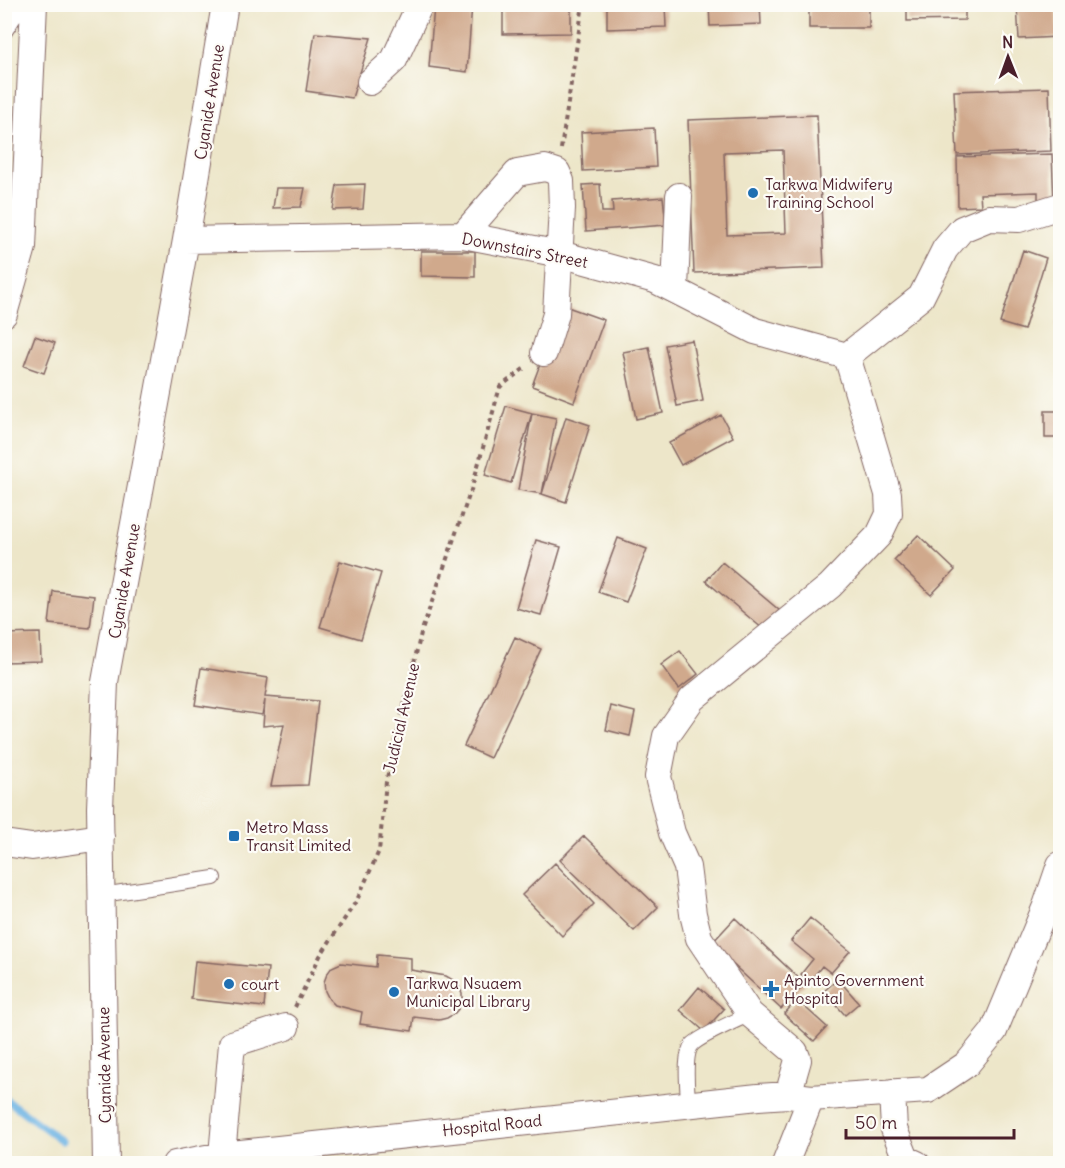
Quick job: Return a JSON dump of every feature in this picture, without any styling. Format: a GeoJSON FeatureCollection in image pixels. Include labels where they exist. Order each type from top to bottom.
{"type":"FeatureCollection","features":[{"type":"Feature","properties":{"kind":"street"},"geometry":{"type":"LineString","coordinates":[[4,314],[23,247],[34,4]]}},
{"type":"Feature","properties":{"kind":"street","name":"Cyanide Avenue"},"geometry":{"type":"LineString","coordinates":[[106,1164],[100,837],[105,682],[186,240],[225,4]]}},
{"type":"Feature","properties":{"kind":"street"},"geometry":{"type":"LineString","coordinates":[[370,82],[394,60],[420,4]]}},
{"type":"Feature","properties":{"kind":"street"},"geometry":{"type":"LineString","coordinates":[[464,235],[517,173],[545,168],[557,172],[561,181],[562,208],[556,314],[544,353]]}},
{"type":"Feature","properties":{"kind":"street"},"geometry":{"type":"LineString","coordinates":[[675,289],[679,196]]}},
{"type":"Feature","properties":{"kind":"street"},"geometry":{"type":"LineString","coordinates":[[785,1164],[800,1096],[797,1056],[750,1014],[699,938],[693,914],[687,867],[672,832],[658,777],[666,736],[692,699],[830,586],[879,535],[889,514],[888,494],[847,356],[921,297],[945,249],[962,229],[989,218],[1019,219],[1060,206]]}},
{"type":"Feature","properties":{"kind":"street","name":"Downstairs Street"},"geometry":{"type":"LineString","coordinates":[[186,240],[464,235],[560,254],[655,280],[755,331],[847,356]]}},
{"type":"Feature","properties":{"kind":"street"},"geometry":{"type":"LineString","coordinates":[[4,843],[32,847],[100,837]]}},
{"type":"Feature","properties":{"kind":"street","name":"Hospital Road"},"geometry":{"type":"LineString","coordinates":[[175,1164],[222,1155],[758,1097],[928,1090],[967,1064],[994,1032],[1053,908],[1060,865]]}},
{"type":"Feature","properties":{"kind":"street"},"geometry":{"type":"LineString","coordinates":[[222,1155],[232,1044],[286,1027]]}},
{"type":"Feature","properties":{"kind":"street"},"geometry":{"type":"LineString","coordinates":[[892,1092],[894,1129],[906,1159],[917,1164]]}},
{"type":"Feature","properties":{"kind":"lane"},"geometry":{"type":"LineString","coordinates":[[4,33],[23,4]]}},
{"type":"Feature","properties":{"kind":"lane"},"geometry":{"type":"LineString","coordinates":[[102,895],[214,878]]}},
{"type":"Feature","properties":{"kind":"lane"},"geometry":{"type":"LineString","coordinates":[[688,1104],[686,1062],[692,1045],[706,1035],[750,1014]]}},
{"type":"Feature","properties":{"kind":"path"},"geometry":{"type":"LineString","coordinates":[[557,172],[583,4]]}},
{"type":"Feature","properties":{"kind":"path","name":"Judicial Avenue"},"geometry":{"type":"LineString","coordinates":[[286,1027],[320,956],[357,900],[380,851],[386,782],[421,633],[472,487],[500,387],[544,353]]}},
{"type":"Feature","properties":{"kind":"building"},"geometry":{"type":"Polygon","coordinates":[[[503,4],[571,4],[571,33],[503,34],[503,4]]]}},
{"type":"Feature","properties":{"kind":"building"},"geometry":{"type":"Polygon","coordinates":[[[607,4],[665,4],[666,27],[607,29],[607,4]]]}},
{"type":"Feature","properties":{"kind":"building"},"geometry":{"type":"Polygon","coordinates":[[[709,4],[760,4],[761,24],[710,26],[709,4]]]}},
{"type":"Feature","properties":{"kind":"building"},"geometry":{"type":"Polygon","coordinates":[[[809,4],[869,4],[869,28],[809,28],[809,4]]]}},
{"type":"Feature","properties":{"kind":"building"},"geometry":{"type":"Polygon","coordinates":[[[907,4],[965,4],[965,20],[907,21],[907,4]]]}},
{"type":"Feature","properties":{"kind":"building"},"geometry":{"type":"Polygon","coordinates":[[[472,5],[467,72],[429,67],[434,6],[472,5]]]}},
{"type":"Feature","properties":{"kind":"building"},"geometry":{"type":"Polygon","coordinates":[[[1017,5],[1056,5],[1058,37],[1019,39],[1017,5]]]}},
{"type":"Feature","properties":{"kind":"building"},"geometry":{"type":"Polygon","coordinates":[[[315,33],[371,38],[352,98],[306,91],[315,33]]]}},
{"type":"Feature","properties":{"kind":"building"},"geometry":{"type":"Polygon","coordinates":[[[1049,88],[1051,151],[957,155],[954,91],[1049,88]]]}},
{"type":"Feature","properties":{"kind":"building"},"geometry":{"type":"Polygon","coordinates":[[[817,115],[824,268],[694,273],[688,120],[817,115]],[[783,150],[724,152],[727,235],[786,233],[783,150]]]}},
{"type":"Feature","properties":{"kind":"building"},"geometry":{"type":"Polygon","coordinates":[[[654,128],[656,167],[583,171],[581,132],[654,128]]]}},
{"type":"Feature","properties":{"kind":"building"},"geometry":{"type":"Polygon","coordinates":[[[1052,154],[1054,204],[1038,204],[1038,192],[980,194],[981,206],[958,207],[957,157],[1052,154]]]}},
{"type":"Feature","properties":{"kind":"building"},"geometry":{"type":"Polygon","coordinates":[[[365,184],[363,209],[333,210],[337,185],[365,184]]]}},
{"type":"Feature","properties":{"kind":"building"},"geometry":{"type":"Polygon","coordinates":[[[600,184],[602,212],[613,212],[612,201],[663,197],[666,225],[586,231],[583,185],[600,184]]]}},
{"type":"Feature","properties":{"kind":"building"},"geometry":{"type":"Polygon","coordinates":[[[276,188],[305,188],[301,207],[273,208],[276,188]]]}},
{"type":"Feature","properties":{"kind":"building"},"geometry":{"type":"Polygon","coordinates":[[[1023,250],[1046,258],[1024,330],[1000,323],[1023,250]]]}},
{"type":"Feature","properties":{"kind":"building"},"geometry":{"type":"Polygon","coordinates":[[[421,251],[475,251],[475,277],[421,276],[421,251]]]}},
{"type":"Feature","properties":{"kind":"building"},"geometry":{"type":"Polygon","coordinates":[[[562,305],[604,320],[574,402],[532,386],[562,305]]]}},
{"type":"Feature","properties":{"kind":"building"},"geometry":{"type":"Polygon","coordinates":[[[1060,312],[1060,326],[1056,325],[1060,312]]]}},
{"type":"Feature","properties":{"kind":"building"},"geometry":{"type":"Polygon","coordinates":[[[35,336],[55,343],[44,373],[24,366],[35,336]]]}},
{"type":"Feature","properties":{"kind":"building"},"geometry":{"type":"Polygon","coordinates":[[[692,340],[703,401],[677,406],[665,345],[692,340]]]}},
{"type":"Feature","properties":{"kind":"building"},"geometry":{"type":"Polygon","coordinates":[[[649,347],[663,413],[636,419],[623,352],[649,347]]]}},
{"type":"Feature","properties":{"kind":"building"},"geometry":{"type":"Polygon","coordinates":[[[506,406],[532,413],[511,483],[485,475],[506,406]]]}},
{"type":"Feature","properties":{"kind":"building"},"geometry":{"type":"Polygon","coordinates":[[[1045,411],[1060,411],[1060,438],[1045,438],[1045,411]]]}},
{"type":"Feature","properties":{"kind":"building"},"geometry":{"type":"Polygon","coordinates":[[[532,413],[556,418],[542,494],[518,490],[532,413]]]}},
{"type":"Feature","properties":{"kind":"building"},"geometry":{"type":"Polygon","coordinates":[[[721,415],[733,437],[681,465],[669,443],[721,415]]]}},
{"type":"Feature","properties":{"kind":"building"},"geometry":{"type":"Polygon","coordinates":[[[566,417],[590,425],[566,502],[542,494],[566,417]]]}},
{"type":"Feature","properties":{"kind":"building"},"geometry":{"type":"Polygon","coordinates":[[[918,535],[955,570],[931,595],[894,560],[918,535]]]}},
{"type":"Feature","properties":{"kind":"building"},"geometry":{"type":"Polygon","coordinates":[[[618,538],[647,549],[626,602],[598,592],[618,538]]]}},
{"type":"Feature","properties":{"kind":"building"},"geometry":{"type":"Polygon","coordinates":[[[536,540],[561,547],[541,615],[516,608],[536,540]]]}},
{"type":"Feature","properties":{"kind":"building"},"geometry":{"type":"Polygon","coordinates":[[[340,561],[381,573],[361,639],[320,627],[340,561]]]}},
{"type":"Feature","properties":{"kind":"building"},"geometry":{"type":"Polygon","coordinates":[[[722,562],[779,610],[763,629],[706,581],[722,562]]]}},
{"type":"Feature","properties":{"kind":"building"},"geometry":{"type":"Polygon","coordinates":[[[53,591],[94,596],[90,628],[49,624],[53,591]]]}},
{"type":"Feature","properties":{"kind":"building"},"geometry":{"type":"Polygon","coordinates":[[[40,633],[41,661],[4,662],[4,634],[40,633]]]}},
{"type":"Feature","properties":{"kind":"building"},"geometry":{"type":"Polygon","coordinates":[[[515,637],[541,649],[490,758],[464,746],[515,637]]]}},
{"type":"Feature","properties":{"kind":"building"},"geometry":{"type":"Polygon","coordinates":[[[680,651],[698,674],[679,689],[661,665],[680,651]]]}},
{"type":"Feature","properties":{"kind":"building"},"geometry":{"type":"Polygon","coordinates":[[[201,668],[268,678],[265,697],[318,701],[308,785],[271,786],[284,724],[263,726],[265,700],[262,715],[195,705],[201,668]]]}},
{"type":"Feature","properties":{"kind":"building"},"geometry":{"type":"Polygon","coordinates":[[[611,706],[635,712],[630,736],[606,730],[611,706]]]}},
{"type":"Feature","properties":{"kind":"building"},"geometry":{"type":"Polygon","coordinates":[[[584,836],[658,907],[634,931],[560,860],[584,836]]]}},
{"type":"Feature","properties":{"kind":"building"},"geometry":{"type":"Polygon","coordinates":[[[555,863],[594,904],[562,936],[522,895],[555,863]]]}},
{"type":"Feature","properties":{"kind":"building"},"geometry":{"type":"Polygon","coordinates":[[[735,918],[805,984],[781,1009],[711,944],[735,918]]]}},
{"type":"Feature","properties":{"kind":"building"},"geometry":{"type":"Polygon","coordinates":[[[810,918],[850,951],[831,973],[822,966],[810,981],[801,974],[813,959],[791,941],[810,918]]]}},
{"type":"Feature","properties":{"kind":"building"},"geometry":{"type":"Polygon","coordinates":[[[377,955],[411,958],[411,970],[446,976],[453,980],[462,993],[459,1008],[454,1014],[439,1020],[414,1017],[412,1031],[360,1024],[362,1012],[335,1005],[325,991],[324,982],[332,967],[341,963],[376,967],[377,955]]]}},
{"type":"Feature","properties":{"kind":"building","name":"court"},"geometry":{"type":"Polygon","coordinates":[[[195,961],[268,968],[264,1007],[191,999],[195,961]]]}},
{"type":"Feature","properties":{"kind":"building"},"geometry":{"type":"Polygon","coordinates":[[[838,979],[859,1003],[845,1015],[824,991],[838,979]]]}},
{"type":"Feature","properties":{"kind":"building"},"geometry":{"type":"Polygon","coordinates":[[[699,987],[724,1009],[704,1031],[680,1010],[699,987]]]}},
{"type":"Feature","properties":{"kind":"building"},"geometry":{"type":"Polygon","coordinates":[[[797,1000],[827,1027],[814,1041],[784,1014],[797,1000]]]}},
{"type":"Feature","properties":{"kind":"waterway"},"geometry":{"type":"LineString","coordinates":[[4,1098],[62,1141]]}},
{"type":"Feature","properties":{"kind":"place","name":"Tarkwa Midwifery Training School"},"geometry":{"type":"Point","coordinates":[753,193]}},
{"type":"Feature","properties":{"kind":"place","name":"Metro Mass Transit Limited"},"geometry":{"type":"Point","coordinates":[234,836]}},
{"type":"Feature","properties":{"kind":"place","name":"court"},"geometry":{"type":"Point","coordinates":[229,984]}},
{"type":"Feature","properties":{"kind":"place","name":"Apinto Government Hospital"},"geometry":{"type":"Point","coordinates":[771,989]}},
{"type":"Feature","properties":{"kind":"place","name":"Tarkwa Nsuaem Municipal Library"},"geometry":{"type":"Point","coordinates":[394,992]}}]}
